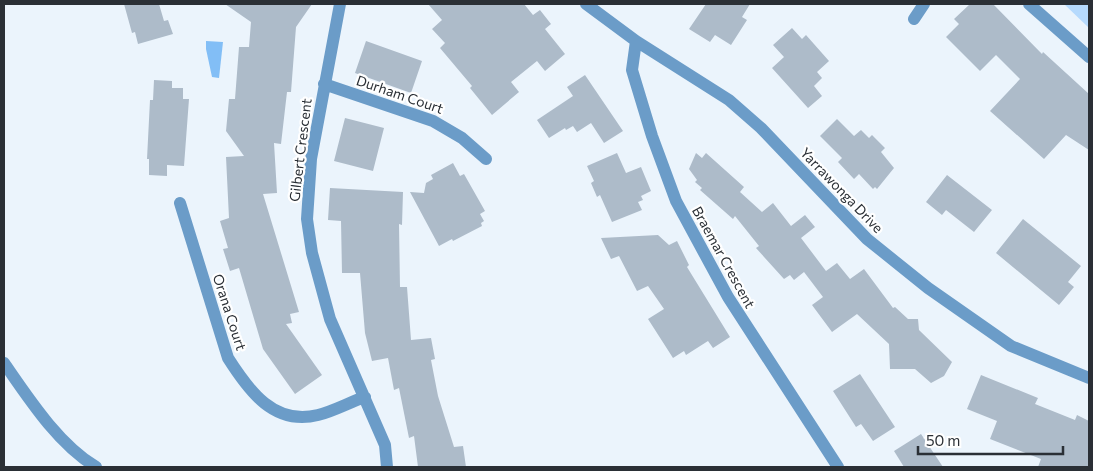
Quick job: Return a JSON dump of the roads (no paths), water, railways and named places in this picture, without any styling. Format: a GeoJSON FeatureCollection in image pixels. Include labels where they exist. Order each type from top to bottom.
{"type":"FeatureCollection","features":[{"type":"Feature","properties":{"kind":"street","name":"Gilbert Crescent"},"geometry":{"type":"LineString","coordinates":[[340,4],[324,84],[308,184],[307,219],[316,269],[330,319],[385,445],[387,467]]}},
{"type":"Feature","properties":{"kind":"street","name":"Yarrawonga Drive"},"geometry":{"type":"LineString","coordinates":[[586,4],[636,41],[729,100],[761,128],[867,239],[928,288],[1011,346],[1089,378]]}},
{"type":"Feature","properties":{"kind":"street"},"geometry":{"type":"LineString","coordinates":[[914,19],[924,4]]}},
{"type":"Feature","properties":{"kind":"street"},"geometry":{"type":"LineString","coordinates":[[1030,4],[1089,57]]}},
{"type":"Feature","properties":{"kind":"street","name":"Braemar Crescent"},"geometry":{"type":"LineString","coordinates":[[636,41],[632,70],[652,136],[676,201],[728,298],[838,467]]}},
{"type":"Feature","properties":{"kind":"street","name":"Durham Court"},"geometry":{"type":"LineString","coordinates":[[324,84],[433,120],[462,138],[486,159]]}},
{"type":"Feature","properties":{"kind":"street","name":"Orana Court"},"geometry":{"type":"LineString","coordinates":[[180,203],[228,358],[242,381],[262,402],[281,415],[301,418],[318,415],[365,397]]}},
{"type":"Feature","properties":{"kind":"street"},"geometry":{"type":"LineString","coordinates":[[4,363],[20,387],[65,441],[96,467]]}}]}
